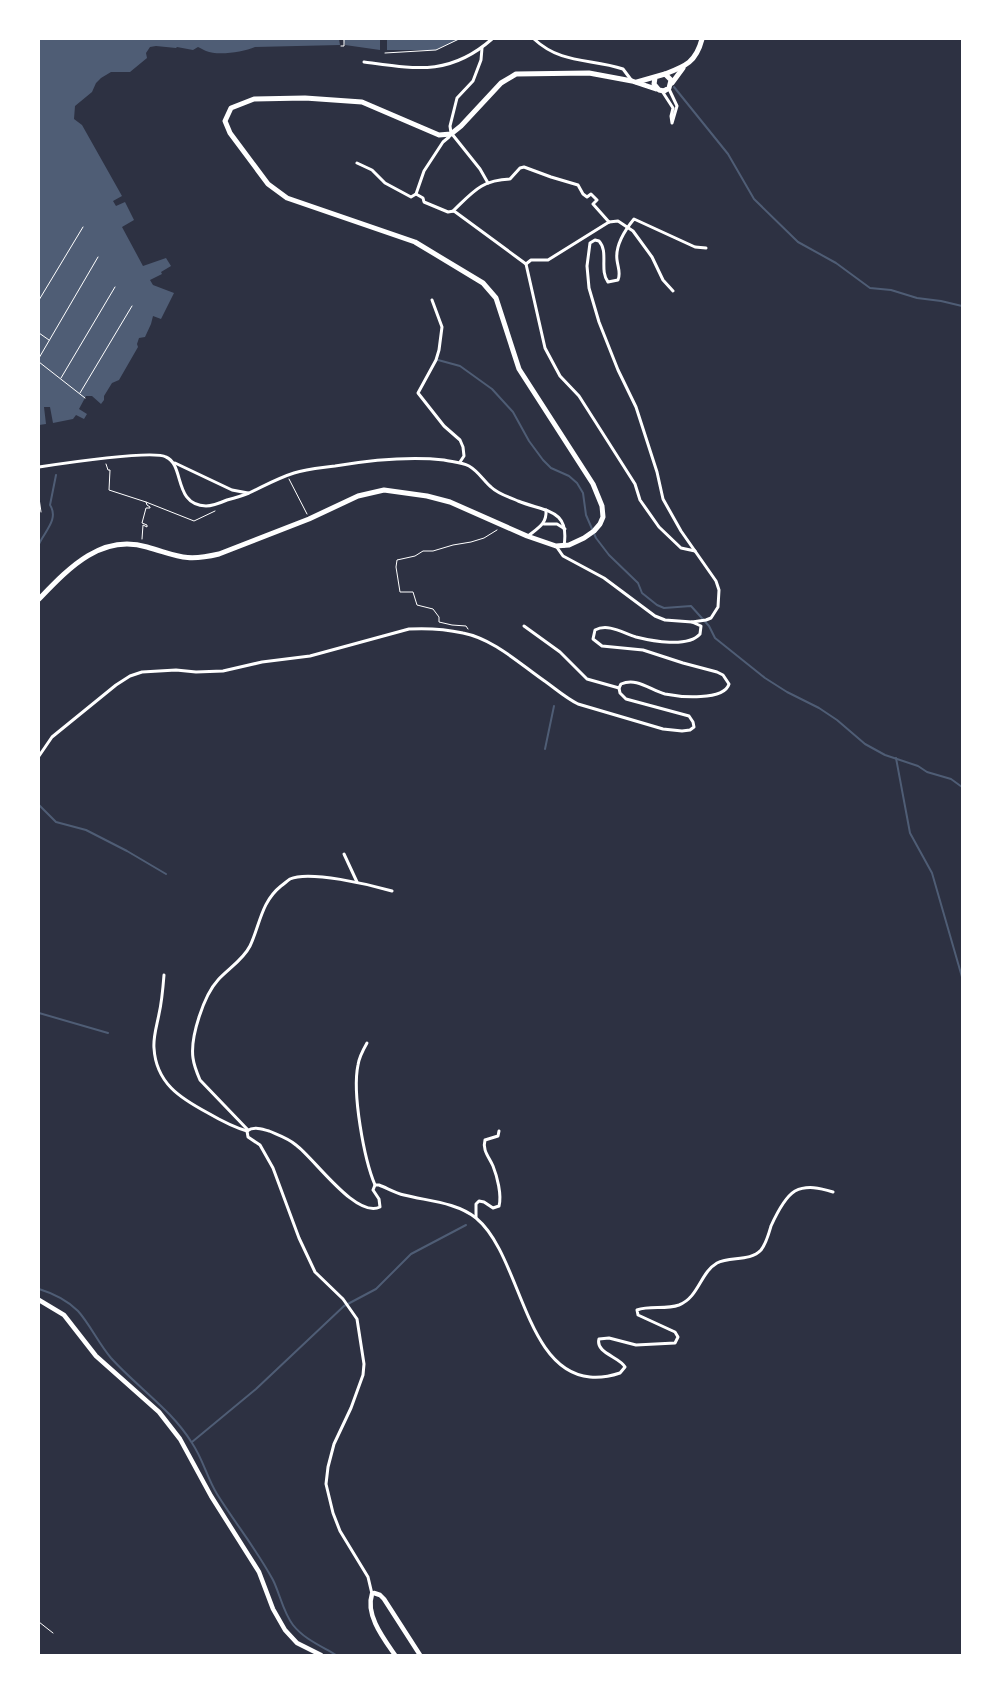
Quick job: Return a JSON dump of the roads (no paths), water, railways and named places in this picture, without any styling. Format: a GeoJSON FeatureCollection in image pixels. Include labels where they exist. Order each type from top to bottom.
{"type":"FeatureCollection","features":[{"type":"Feature","properties":{"kind":"main road"},"geometry":{"type":"LineString","coordinates":[[39,599],[67,569],[92,552],[119,544],[141,545],[177,557],[191,559],[205,557],[219,554],[358,496],[384,490],[427,496],[450,502],[527,536],[556,546],[564,546],[589,534],[600,524],[603,516],[602,506],[596,489],[519,369],[496,298],[484,284],[415,242],[287,198],[268,184],[230,134],[225,121],[231,108],[254,99],[305,98],[362,102],[430,132],[439,135],[451,134],[461,126],[501,82],[516,74],[580,72],[634,82],[662,91],[669,89],[683,67],[694,58],[702,39]]}},
{"type":"Feature","properties":{"kind":"main road"},"geometry":{"type":"LineString","coordinates":[[634,82],[655,78],[659,74],[665,74],[683,67]]}},
{"type":"Feature","properties":{"kind":"main road"},"geometry":{"type":"LineString","coordinates":[[665,74],[670,77],[672,83]]}},
{"type":"Feature","properties":{"kind":"main road"},"geometry":{"type":"LineString","coordinates":[[655,78],[654,84],[656,89]]}},
{"type":"Feature","properties":{"kind":"street"},"geometry":{"type":"LineString","coordinates":[[364,62],[408,67],[435,67],[452,64],[482,48],[492,39]]}},
{"type":"Feature","properties":{"kind":"street"},"geometry":{"type":"LineString","coordinates":[[534,39],[548,49],[564,56],[623,70],[634,82]]}},
{"type":"Feature","properties":{"kind":"street"},"geometry":{"type":"LineString","coordinates":[[482,48],[481,60],[473,81],[457,98],[450,126],[451,134],[480,169],[488,184]]}},
{"type":"Feature","properties":{"kind":"street"},"geometry":{"type":"LineString","coordinates":[[662,91],[673,108],[672,123],[677,106],[669,89]]}},
{"type":"Feature","properties":{"kind":"street"},"geometry":{"type":"LineString","coordinates":[[357,164],[372,170],[385,183],[411,197],[416,194],[424,171],[443,142],[451,134]]}},
{"type":"Feature","properties":{"kind":"street"},"geometry":{"type":"LineString","coordinates":[[416,194],[423,198],[424,202],[448,212],[453,211],[480,186],[500,180],[510,180],[520,168],[524,167],[578,185],[583,194],[587,197],[591,194],[597,200],[593,204],[609,222]]}},
{"type":"Feature","properties":{"kind":"street"},"geometry":{"type":"LineString","coordinates":[[453,211],[526,264],[546,348],[560,376],[579,396],[635,484],[640,500],[659,528],[681,548],[695,551]]}},
{"type":"Feature","properties":{"kind":"street"},"geometry":{"type":"LineString","coordinates":[[556,546],[563,556],[604,578],[654,616],[665,620],[692,622],[711,618],[718,607],[719,600],[716,581],[681,531],[663,499],[657,472],[636,407],[607,343],[589,288],[587,266],[590,243],[595,240],[602,242],[605,278],[608,282],[616,282],[620,275],[617,261],[618,249],[628,227],[634,219],[695,247],[706,248]]}},
{"type":"Feature","properties":{"kind":"street"},"geometry":{"type":"LineString","coordinates":[[526,264],[531,260],[548,260],[609,222],[618,221],[633,231],[647,250],[663,280],[672,291]]}},
{"type":"Feature","properties":{"kind":"street"},"geometry":{"type":"LineString","coordinates":[[432,300],[442,327],[439,350],[436,360],[418,393],[444,426],[460,440],[464,456],[460,462]]}},
{"type":"Feature","properties":{"kind":"street"},"geometry":{"type":"LineString","coordinates":[[39,467],[154,454],[165,456],[174,463],[232,490],[248,493]]}},
{"type":"Feature","properties":{"kind":"street"},"geometry":{"type":"LineString","coordinates":[[174,463],[185,495],[193,502],[204,506],[218,504],[294,473],[373,459],[429,459],[460,462],[474,470],[495,491],[530,506],[559,515],[566,534],[564,546]]}},
{"type":"Feature","properties":{"kind":"street"},"geometry":{"type":"LineString","coordinates":[[544,524],[546,510]]}},
{"type":"Feature","properties":{"kind":"street"},"geometry":{"type":"LineString","coordinates":[[527,536],[544,524],[558,524],[565,529]]}},
{"type":"Feature","properties":{"kind":"street"},"geometry":{"type":"LineString","coordinates":[[619,688],[621,684],[632,682],[665,694],[707,696],[724,692],[729,684],[723,675],[717,672],[643,650],[602,646],[593,639],[595,630],[606,627],[645,639],[682,642],[692,640],[700,634],[701,626],[692,622]]}},
{"type":"Feature","properties":{"kind":"street"},"geometry":{"type":"LineString","coordinates":[[524,626],[560,652],[587,679],[619,688]]}},
{"type":"Feature","properties":{"kind":"street"},"geometry":{"type":"LineString","coordinates":[[39,756],[52,737],[109,691],[130,676],[142,672],[176,670],[196,672],[223,671],[262,662],[310,656],[409,629],[425,628],[464,633],[486,642],[508,655],[565,698],[578,704],[664,729],[682,732],[694,727],[694,722],[690,716],[626,699],[620,693],[619,688]]}},
{"type":"Feature","properties":{"kind":"street"},"geometry":{"type":"LineString","coordinates":[[344,854],[357,883]]}},
{"type":"Feature","properties":{"kind":"street"},"geometry":{"type":"LineString","coordinates":[[392,891],[331,878],[299,877],[290,879],[270,897],[249,947],[211,989],[196,1029],[193,1059],[200,1080],[247,1131],[248,1137],[260,1145],[274,1168],[299,1238],[315,1272],[343,1299],[357,1319],[364,1364],[363,1375],[351,1408],[334,1444],[326,1484],[333,1513],[340,1531],[368,1577],[372,1594],[370,1600],[372,1614],[379,1630],[396,1655]]}},
{"type":"Feature","properties":{"kind":"street"},"geometry":{"type":"LineString","coordinates":[[164,975],[154,1047],[159,1073],[168,1085],[184,1100],[226,1123],[247,1131],[255,1128],[262,1129],[297,1145],[340,1190],[358,1204],[369,1208],[380,1207],[379,1199],[373,1190],[375,1185],[365,1158],[358,1096],[357,1067],[366,1044]]}},
{"type":"Feature","properties":{"kind":"street"},"geometry":{"type":"LineString","coordinates":[[476,1218],[476,1204],[479,1201],[493,1208],[498,1208],[500,1202],[493,1167],[483,1146],[484,1140],[499,1136],[499,1131]]}},
{"type":"Feature","properties":{"kind":"street"},"geometry":{"type":"LineString","coordinates":[[375,1185],[400,1194],[455,1207],[476,1218],[498,1243],[529,1319],[550,1354],[559,1363],[578,1374],[589,1377],[620,1373],[625,1368],[623,1363],[606,1353],[600,1346],[599,1339],[609,1338],[636,1345],[675,1342],[678,1337],[675,1332],[638,1315],[637,1310],[679,1304],[690,1298],[711,1267],[719,1262],[758,1253],[763,1248],[772,1224],[787,1198],[797,1190],[813,1188],[833,1192]]}},
{"type":"Feature","properties":{"kind":"street"},"geometry":{"type":"LineString","coordinates":[[39,1300],[64,1315],[96,1356],[159,1412],[180,1439],[211,1496],[259,1572],[273,1609],[285,1630],[298,1643],[321,1655]]}},
{"type":"Feature","properties":{"kind":"street"},"geometry":{"type":"LineString","coordinates":[[372,1594],[376,1593],[384,1599],[420,1655]]}},
{"type":"Feature","properties":{"kind":"water"},"geometry":{"type":"Polygon","coordinates":[[[39,39],[339,39],[340,45],[255,47],[224,53],[205,51],[198,47],[193,50],[177,47],[150,47],[146,53],[147,58],[130,72],[111,72],[101,78],[96,83],[92,92],[75,106],[74,119],[82,125],[122,196],[113,201],[116,206],[125,202],[134,220],[122,227],[143,266],[166,258],[171,266],[161,272],[162,274],[150,280],[153,285],[174,293],[161,319],[153,316],[145,337],[139,338],[138,347],[119,380],[112,383],[101,404],[92,396],[86,396],[79,409],[87,414],[84,419],[76,415],[73,419],[53,423],[50,407],[44,407],[46,424],[39,425],[39,39]]]}},
{"type":"Feature","properties":{"kind":"water"},"geometry":{"type":"Polygon","coordinates":[[[343,39],[380,39],[380,50],[345,45],[343,39]]]}},
{"type":"Feature","properties":{"kind":"water"},"geometry":{"type":"Polygon","coordinates":[[[387,39],[459,39],[436,50],[387,50],[387,39]]]}},
{"type":"Feature","properties":{"kind":"waterway"},"geometry":{"type":"LineString","coordinates":[[674,87],[728,154],[754,199],[798,242],[836,263],[870,288],[891,290],[917,298],[962,306]]}},
{"type":"Feature","properties":{"kind":"waterway"},"geometry":{"type":"LineString","coordinates":[[438,360],[460,366],[492,389],[513,412],[529,441],[543,460],[551,468],[569,476],[577,483],[583,493],[586,515],[596,538],[609,555],[638,583],[642,593],[664,608],[691,606],[709,626],[715,638],[765,678],[787,692],[819,708],[837,720],[865,744],[885,755],[918,766],[927,772],[951,779],[962,787]]}},
{"type":"Feature","properties":{"kind":"waterway"},"geometry":{"type":"LineString","coordinates":[[39,544],[52,520],[53,515],[50,505],[56,475]]}},
{"type":"Feature","properties":{"kind":"waterway"},"geometry":{"type":"LineString","coordinates":[[545,749],[554,706]]}},
{"type":"Feature","properties":{"kind":"waterway"},"geometry":{"type":"LineString","coordinates":[[896,758],[910,833],[932,873],[962,977]]}},
{"type":"Feature","properties":{"kind":"waterway"},"geometry":{"type":"LineString","coordinates":[[39,805],[56,822],[86,830],[166,874]]}},
{"type":"Feature","properties":{"kind":"waterway"},"geometry":{"type":"LineString","coordinates":[[39,1013],[108,1033]]}},
{"type":"Feature","properties":{"kind":"waterway"},"geometry":{"type":"LineString","coordinates":[[192,1442],[256,1389],[344,1306],[376,1289],[411,1254],[466,1225]]}},
{"type":"Feature","properties":{"kind":"waterway"},"geometry":{"type":"LineString","coordinates":[[39,1289],[60,1298],[78,1311],[111,1358],[184,1431],[196,1449],[217,1494],[267,1569],[293,1625],[307,1638],[336,1655]]}}]}
